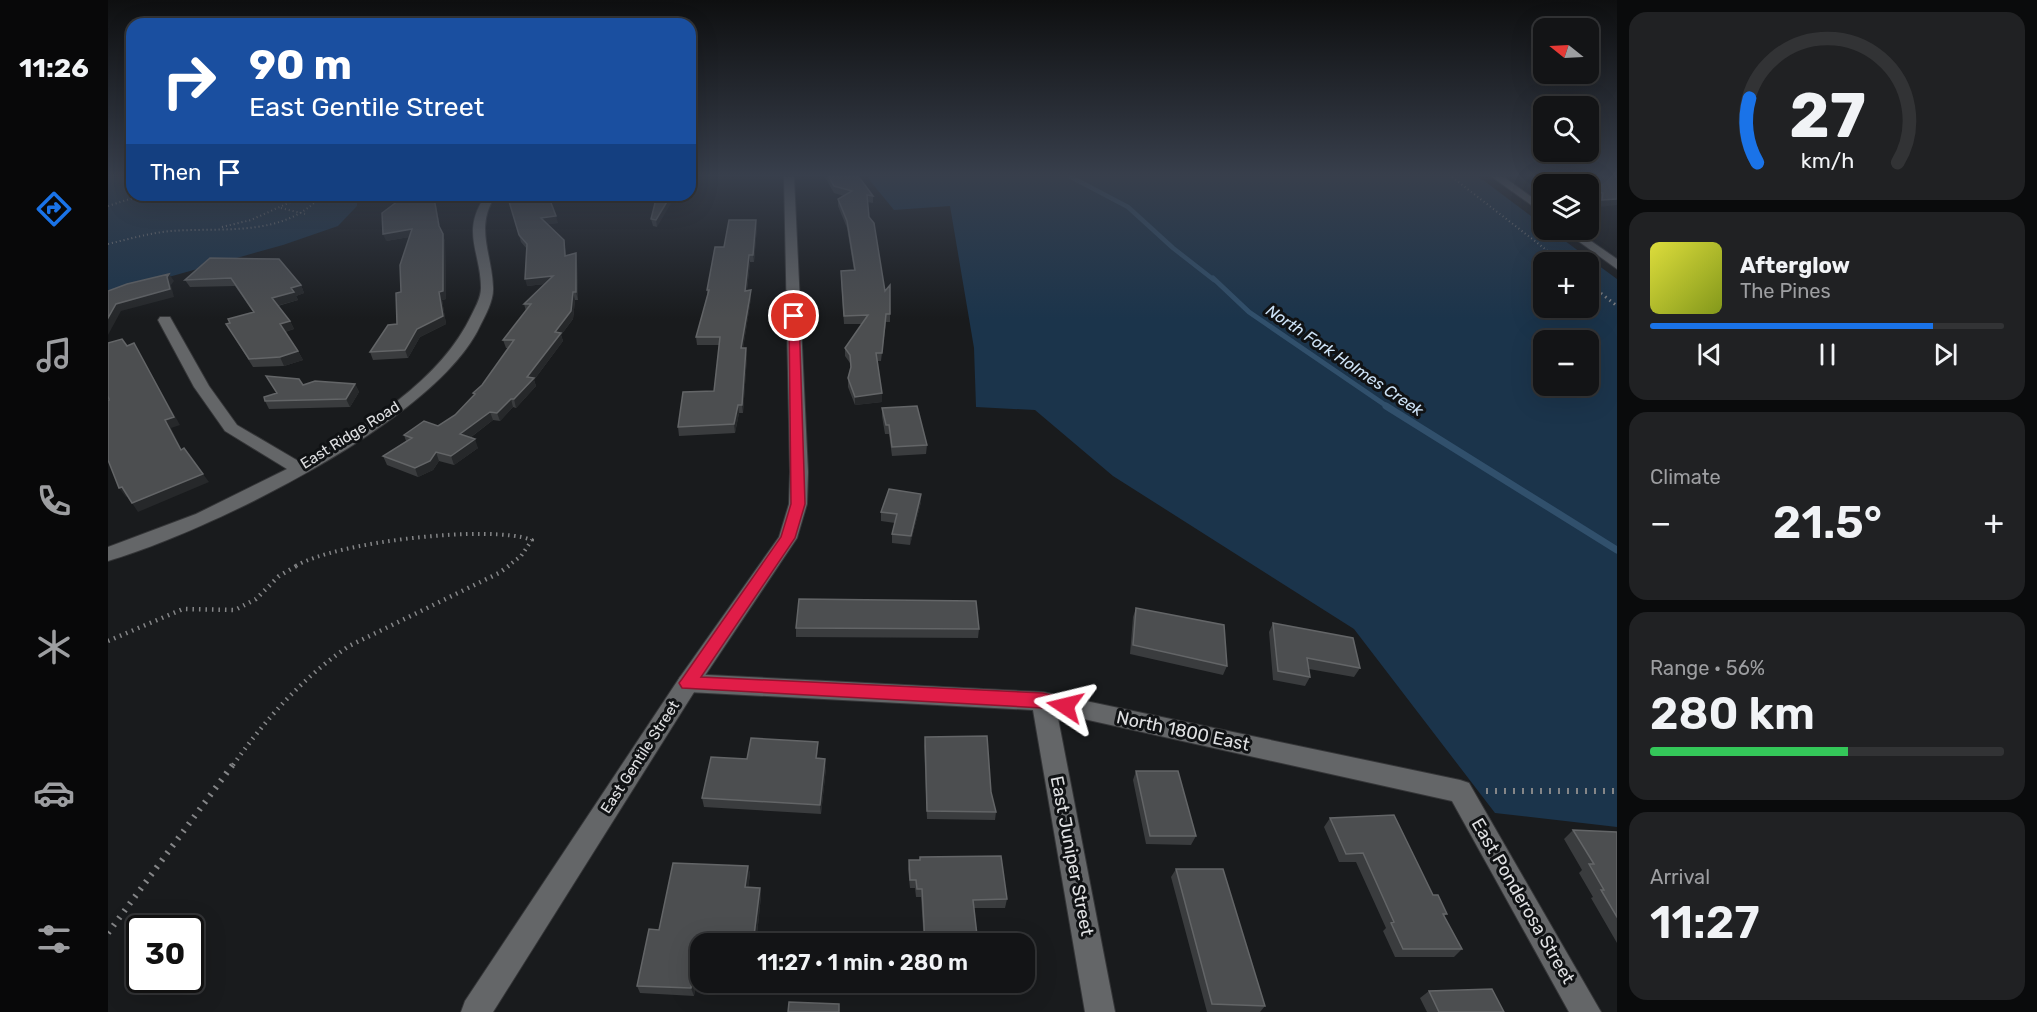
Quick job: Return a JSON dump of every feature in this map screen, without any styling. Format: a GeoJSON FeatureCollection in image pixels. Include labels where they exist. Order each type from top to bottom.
{"type":"FeatureCollection","features":[{"type":"Feature","properties":{"kind":"street","name":"East Ridge Road"},"geometry":{"type":"LineString","coordinates":[[108,554],[202,518],[298,468],[384,418],[445,365],[469,334],[487,290],[480,254],[478,224]]}},
{"type":"Feature","properties":{"kind":"street","name":"East Gentile Street"},"geometry":{"type":"LineString","coordinates":[[476,1012],[688,683],[788,538],[798,504],[790,224]]}},
{"type":"Feature","properties":{"kind":"street"},"geometry":{"type":"LineString","coordinates":[[1582,240],[1617,265]]}},
{"type":"Feature","properties":{"kind":"street"},"geometry":{"type":"LineString","coordinates":[[165,320],[202,387],[231,428],[298,468]]}},
{"type":"Feature","properties":{"kind":"street","name":"North 1800 East"},"geometry":{"type":"LineString","coordinates":[[688,683],[1043,701],[1460,790]]}},
{"type":"Feature","properties":{"kind":"street","name":"East Juniper Street"},"geometry":{"type":"LineString","coordinates":[[1043,701],[1101,1012]]}},
{"type":"Feature","properties":{"kind":"street","name":"East Ponderosa Street"},"geometry":{"type":"LineString","coordinates":[[1460,790],[1586,1012]]}},
{"type":"Feature","properties":{"kind":"path"},"geometry":{"type":"LineString","coordinates":[[213,230],[235,224]]}},
{"type":"Feature","properties":{"kind":"path"},"geometry":{"type":"LineString","coordinates":[[108,244],[169,231],[213,230],[263,224]]}},
{"type":"Feature","properties":{"kind":"path"},"geometry":{"type":"LineString","coordinates":[[1513,224],[1549,252]]}},
{"type":"Feature","properties":{"kind":"path"},"geometry":{"type":"LineString","coordinates":[[1599,292],[1617,306]]}},
{"type":"Feature","properties":{"kind":"path"},"geometry":{"type":"LineString","coordinates":[[108,641],[183,609],[236,610],[256,599],[279,576],[304,561],[350,548],[436,536],[519,535],[532,540],[521,556],[499,573],[325,660],[276,710],[237,759],[108,933]]}},
{"type":"Feature","properties":{"kind":"path"},"geometry":{"type":"LineString","coordinates":[[1460,790],[1617,791]]}},
{"type":"Feature","properties":{"kind":"shaded area"},"geometry":{"type":"Polygon","coordinates":[[[108,224],[340,224],[283,245],[108,294],[108,224]]]}},
{"type":"Feature","properties":{"kind":"shaded area"},"geometry":{"type":"Polygon","coordinates":[[[953,224],[1533,224],[1533,240],[1564,240],[1580,252],[1533,252],[1533,318],[1599,318],[1599,266],[1617,279],[1617,827],[1495,813],[1354,629],[1113,476],[1035,410],[976,407],[974,348],[953,224]]]}},
{"type":"Feature","properties":{"kind":"building"},"geometry":{"type":"Polygon","coordinates":[[[383,224],[439,224],[443,234],[443,291],[439,292],[443,316],[417,329],[405,350],[370,352],[388,325],[397,324],[396,293],[401,292],[400,265],[412,229],[383,234],[383,224]]]}},
{"type":"Feature","properties":{"kind":"building"},"geometry":{"type":"Polygon","coordinates":[[[516,224],[548,224],[564,240],[565,256],[576,253],[576,292],[573,292],[571,311],[555,332],[561,333],[527,377],[534,378],[497,413],[490,412],[460,434],[475,439],[451,456],[436,452],[430,461],[415,468],[383,456],[412,438],[404,435],[424,421],[438,426],[455,415],[475,394],[473,393],[482,385],[514,340],[503,340],[531,304],[524,304],[553,276],[525,279],[527,244],[519,235],[516,224]]]}},
{"type":"Feature","properties":{"kind":"building"},"geometry":{"type":"Polygon","coordinates":[[[728,224],[756,224],[753,255],[749,255],[745,291],[751,290],[741,348],[746,348],[742,405],[738,405],[734,424],[678,427],[683,392],[714,391],[720,337],[696,337],[709,290],[707,290],[715,247],[724,247],[728,224]]]}},
{"type":"Feature","properties":{"kind":"building"},"geometry":{"type":"Polygon","coordinates":[[[848,224],[874,224],[885,291],[890,285],[890,314],[886,314],[882,353],[876,353],[882,393],[855,397],[848,378],[851,367],[850,355],[845,348],[868,315],[844,316],[841,271],[855,270],[848,224]]]}},
{"type":"Feature","properties":{"kind":"building"},"geometry":{"type":"Polygon","coordinates":[[[210,258],[279,259],[301,285],[291,288],[294,292],[272,298],[290,321],[280,324],[298,351],[280,357],[249,359],[226,324],[230,323],[228,319],[254,312],[231,278],[185,280],[210,258]]]}},
{"type":"Feature","properties":{"kind":"building"},"geometry":{"type":"Polygon","coordinates":[[[169,274],[167,277],[170,289],[116,304],[108,318],[108,291],[169,274]]]}},
{"type":"Feature","properties":{"kind":"building"},"geometry":{"type":"Polygon","coordinates":[[[122,339],[127,346],[134,343],[174,417],[165,420],[181,450],[184,448],[203,474],[132,503],[122,487],[119,488],[108,460],[108,343],[122,339]]]}},
{"type":"Feature","properties":{"kind":"building"},"geometry":{"type":"Polygon","coordinates":[[[266,376],[299,379],[303,385],[315,381],[355,384],[346,399],[265,401],[264,397],[277,393],[266,376]]]}},
{"type":"Feature","properties":{"kind":"building"},"geometry":{"type":"Polygon","coordinates":[[[917,406],[927,445],[892,447],[889,425],[886,425],[882,408],[917,406]]]}},
{"type":"Feature","properties":{"kind":"building"},"geometry":{"type":"Polygon","coordinates":[[[889,489],[921,494],[911,536],[892,534],[897,514],[881,512],[889,489]]]}},
{"type":"Feature","properties":{"kind":"building"},"geometry":{"type":"Polygon","coordinates":[[[799,599],[976,601],[979,629],[796,628],[799,599]]]}},
{"type":"Feature","properties":{"kind":"building"},"geometry":{"type":"Polygon","coordinates":[[[1136,608],[1224,625],[1227,666],[1133,645],[1136,608]]]}},
{"type":"Feature","properties":{"kind":"building"},"geometry":{"type":"Polygon","coordinates":[[[1273,623],[1353,638],[1360,668],[1307,658],[1310,677],[1278,671],[1273,623]]]}},
{"type":"Feature","properties":{"kind":"building"},"geometry":{"type":"Polygon","coordinates":[[[987,736],[991,792],[996,812],[927,811],[925,737],[987,736]]]}},
{"type":"Feature","properties":{"kind":"building"},"geometry":{"type":"Polygon","coordinates":[[[751,738],[818,742],[816,758],[825,759],[820,805],[702,798],[711,757],[747,759],[751,738]]]}},
{"type":"Feature","properties":{"kind":"building"},"geometry":{"type":"Polygon","coordinates":[[[1136,771],[1178,771],[1196,836],[1150,836],[1136,771]]]}},
{"type":"Feature","properties":{"kind":"building"},"geometry":{"type":"Polygon","coordinates":[[[1394,815],[1433,895],[1438,895],[1447,914],[1443,914],[1462,949],[1403,949],[1391,923],[1394,922],[1363,853],[1346,854],[1330,818],[1394,815]]]}},
{"type":"Feature","properties":{"kind":"building"},"geometry":{"type":"Polygon","coordinates":[[[1573,830],[1617,832],[1617,917],[1589,864],[1594,864],[1573,830]]]}},
{"type":"Feature","properties":{"kind":"building"},"geometry":{"type":"Polygon","coordinates":[[[1001,856],[1007,899],[973,900],[977,933],[924,933],[922,889],[917,889],[916,880],[910,880],[909,860],[920,860],[920,857],[1001,856]]]}},
{"type":"Feature","properties":{"kind":"building"},"geometry":{"type":"Polygon","coordinates":[[[673,863],[748,866],[745,887],[760,888],[754,933],[690,933],[690,988],[637,986],[649,929],[659,930],[673,863]]]}},
{"type":"Feature","properties":{"kind":"building"},"geometry":{"type":"Polygon","coordinates":[[[1176,869],[1223,869],[1265,1006],[1212,1004],[1176,869]]]}},
{"type":"Feature","properties":{"kind":"building"},"geometry":{"type":"Polygon","coordinates":[[[1492,989],[1504,1012],[1439,1012],[1429,991],[1492,989]]]}},
{"type":"Feature","properties":{"kind":"building"},"geometry":{"type":"Polygon","coordinates":[[[789,1002],[839,1004],[839,1012],[788,1012],[789,1002]]]}},
{"type":"Feature","properties":{"kind":"waterway","name":"North Fork Holmes Creek"},"geometry":{"type":"LineString","coordinates":[[1147,224],[1214,280]]}},
{"type":"Feature","properties":{"kind":"waterway","name":"North Fork Holmes Creek"},"geometry":{"type":"LineString","coordinates":[[1213,278],[1249,312],[1388,407]]}},
{"type":"Feature","properties":{"kind":"waterway","name":"North Fork Holmes Creek"},"geometry":{"type":"LineString","coordinates":[[1386,406],[1617,550]]}},
{"type":"Feature","properties":{"kind":"route"},"geometry":{"type":"LineString","coordinates":[[794,316],[798,504],[788,538],[688,683],[1043,701],[1065,706]]}}]}
